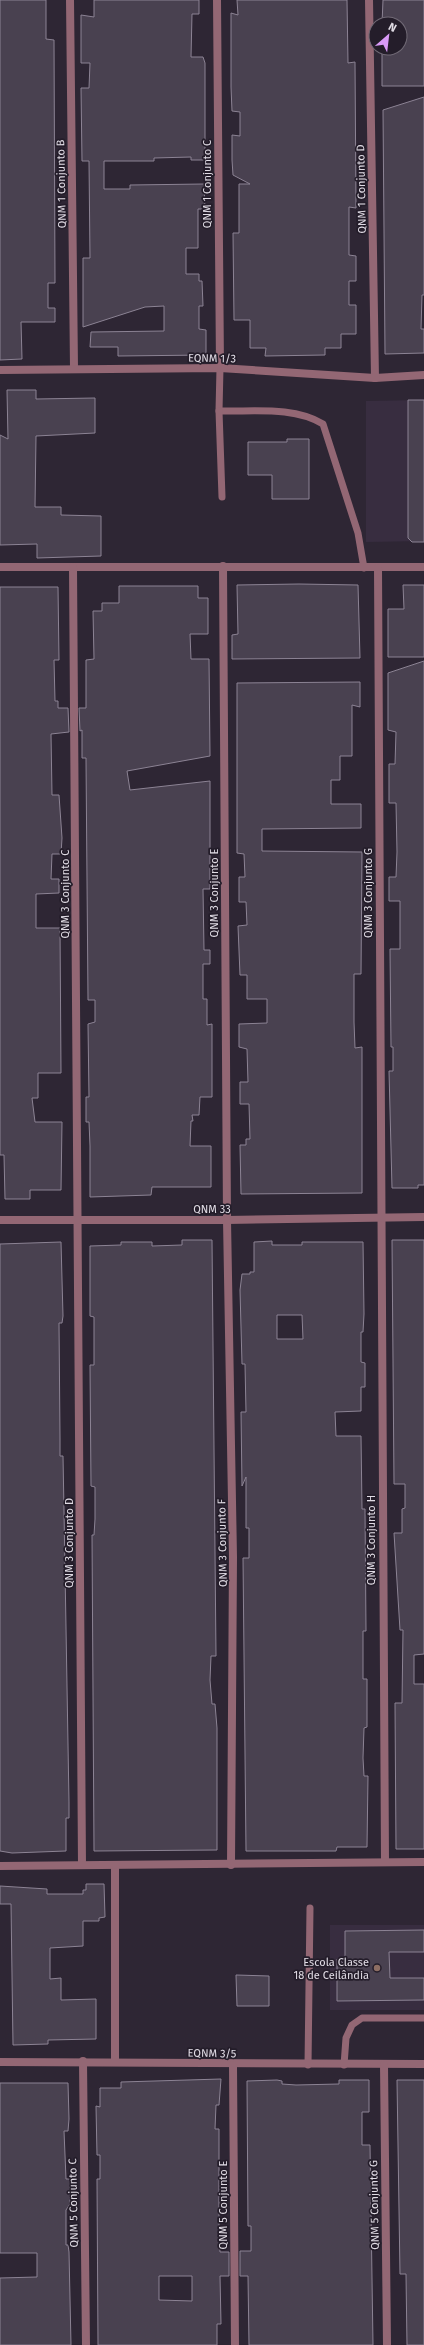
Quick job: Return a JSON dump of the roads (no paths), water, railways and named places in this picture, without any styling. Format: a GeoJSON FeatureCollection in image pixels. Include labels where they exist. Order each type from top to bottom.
{"type":"FeatureCollection","features":[{"type":"Feature","properties":{"kind":"street","name":"QNM 1 Conjunto B"},"geometry":{"type":"LineString","coordinates":[[70,0],[74,368]]}},
{"type":"Feature","properties":{"kind":"street","name":"QNM 1 Conjunto C"},"geometry":{"type":"LineString","coordinates":[[217,0],[220,368]]}},
{"type":"Feature","properties":{"kind":"street","name":"QNM 1 Conjunto D"},"geometry":{"type":"LineString","coordinates":[[369,0],[375,378]]}},
{"type":"Feature","properties":{"kind":"street","name":"EQNM 1/3"},"geometry":{"type":"LineString","coordinates":[[0,370],[74,368],[220,368],[375,378],[424,375]]}},
{"type":"Feature","properties":{"kind":"street","name":"QNM 3 Conjunto E"},"geometry":{"type":"LineString","coordinates":[[222,566],[227,1220]]}},
{"type":"Feature","properties":{"kind":"street"},"geometry":{"type":"LineString","coordinates":[[0,567],[424,567]]}},
{"type":"Feature","properties":{"kind":"street","name":"QNM 3 Conjunto C"},"geometry":{"type":"LineString","coordinates":[[73,567],[78,1221]]}},
{"type":"Feature","properties":{"kind":"street","name":"QNM 3 Conjunto G"},"geometry":{"type":"LineString","coordinates":[[378,568],[380,1218]]}},
{"type":"Feature","properties":{"kind":"street","name":"QNM 33"},"geometry":{"type":"LineString","coordinates":[[0,1220],[227,1220],[424,1217]]}},
{"type":"Feature","properties":{"kind":"street","name":"QNM 3 Conjunto H"},"geometry":{"type":"LineString","coordinates":[[380,1218],[385,1862]]}},
{"type":"Feature","properties":{"kind":"street","name":"QNM 3 Conjunto F"},"geometry":{"type":"LineString","coordinates":[[227,1220],[233,1557],[231,1865]]}},
{"type":"Feature","properties":{"kind":"street","name":"QNM 3 Conjunto D"},"geometry":{"type":"LineString","coordinates":[[78,1221],[82,1865]]}},
{"type":"Feature","properties":{"kind":"street"},"geometry":{"type":"LineString","coordinates":[[0,1866],[424,1862]]}},
{"type":"Feature","properties":{"kind":"street"},"geometry":{"type":"LineString","coordinates":[[115,1865],[115,2062]]}},
{"type":"Feature","properties":{"kind":"street","name":"EQNM 3/5"},"geometry":{"type":"LineString","coordinates":[[0,2062],[83,2061],[233,2065],[424,2064]]}},
{"type":"Feature","properties":{"kind":"street","name":"QNM 5 Conjunto C"},"geometry":{"type":"LineString","coordinates":[[83,2061],[86,2345]]}},
{"type":"Feature","properties":{"kind":"street","name":"QNM 5 Conjunto E"},"geometry":{"type":"LineString","coordinates":[[233,2065],[235,2345]]}},
{"type":"Feature","properties":{"kind":"street","name":"QNM 5 Conjunto G"},"geometry":{"type":"LineString","coordinates":[[384,2065],[387,2345]]}},
{"type":"Feature","properties":{"kind":"lane"},"geometry":{"type":"LineString","coordinates":[[220,368],[219,411],[222,497]]}},
{"type":"Feature","properties":{"kind":"lane"},"geometry":{"type":"LineString","coordinates":[[219,411],[294,413],[311,416],[323,424],[358,534],[364,568]]}},
{"type":"Feature","properties":{"kind":"lane"},"geometry":{"type":"LineString","coordinates":[[308,2065],[310,1908]]}},
{"type":"Feature","properties":{"kind":"lane"},"geometry":{"type":"LineString","coordinates":[[344,2065],[346,2038],[352,2025],[362,2018],[424,2018]]}},
{"type":"Feature","properties":{"kind":"place","name":"Escola Classe 18 de Ceilândia"},"geometry":{"type":"Point","coordinates":[377,1968]}}]}
